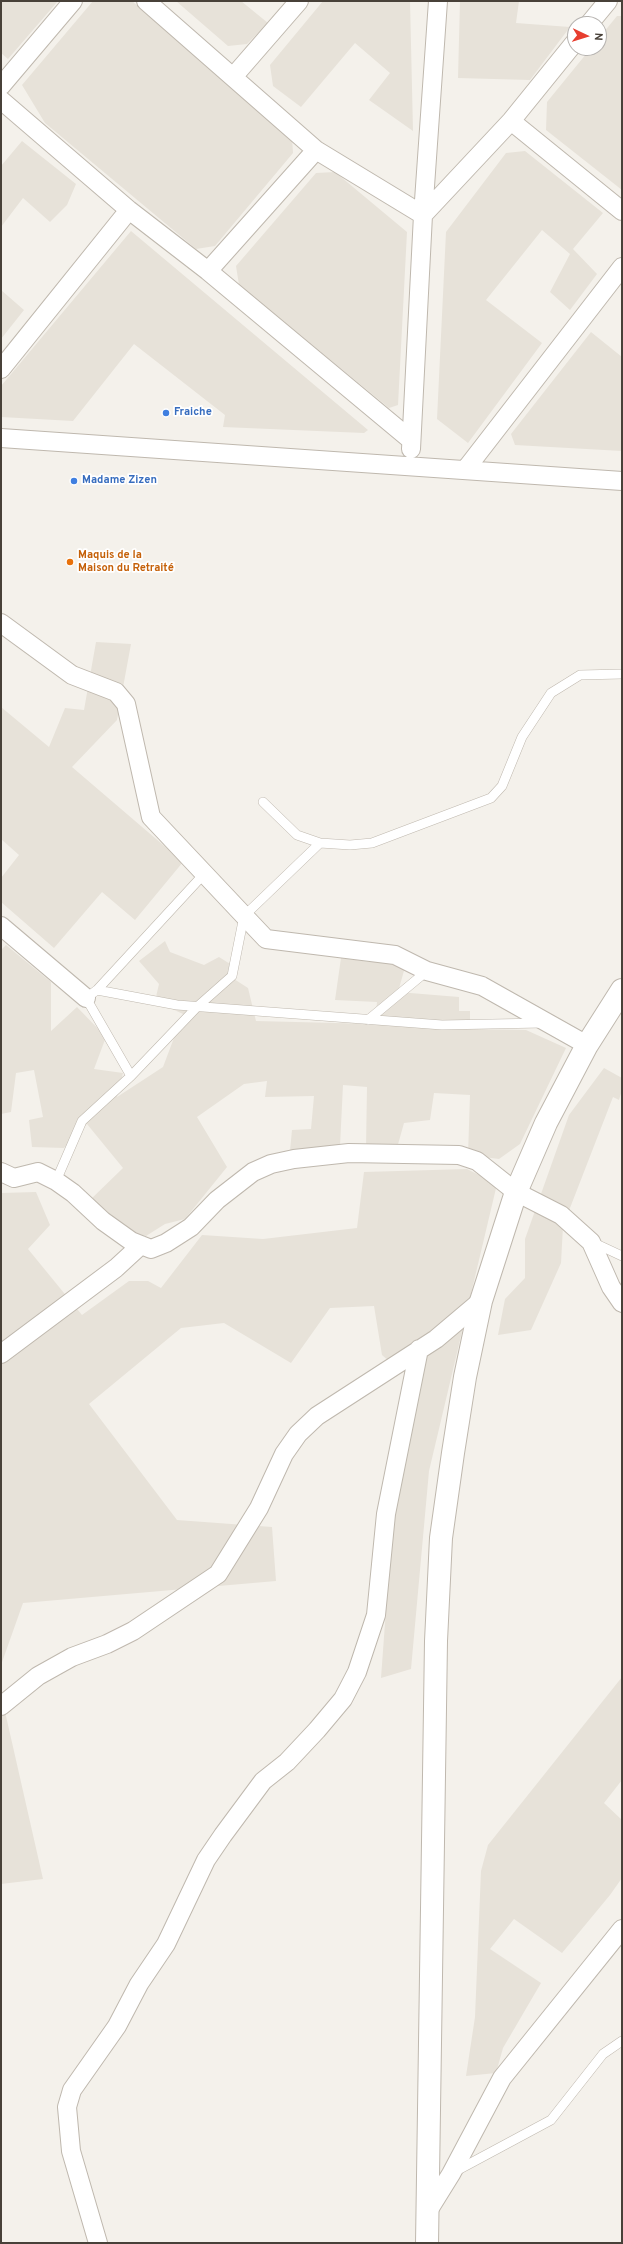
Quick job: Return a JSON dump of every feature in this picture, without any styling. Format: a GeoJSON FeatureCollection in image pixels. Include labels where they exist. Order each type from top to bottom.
{"type":"FeatureCollection","features":[{"type":"Feature","properties":{"kind":"street"},"geometry":{"type":"LineString","coordinates":[[5,75],[72,1]]}},
{"type":"Feature","properties":{"kind":"street"},"geometry":{"type":"LineString","coordinates":[[146,1],[316,150],[423,215]]}},
{"type":"Feature","properties":{"kind":"street"},"geometry":{"type":"LineString","coordinates":[[233,77],[299,1]]}},
{"type":"Feature","properties":{"kind":"street"},"geometry":{"type":"LineString","coordinates":[[410,465],[423,215],[438,1]]}},
{"type":"Feature","properties":{"kind":"street"},"geometry":{"type":"LineString","coordinates":[[596,16],[608,1]]}},
{"type":"Feature","properties":{"kind":"street"},"geometry":{"type":"LineString","coordinates":[[423,215],[511,121],[567,52]]}},
{"type":"Feature","properties":{"kind":"street"},"geometry":{"type":"LineString","coordinates":[[1,100],[129,210],[208,271],[411,440]]}},
{"type":"Feature","properties":{"kind":"street"},"geometry":{"type":"LineString","coordinates":[[511,121],[622,211]]}},
{"type":"Feature","properties":{"kind":"street"},"geometry":{"type":"LineString","coordinates":[[208,271],[316,150]]}},
{"type":"Feature","properties":{"kind":"street"},"geometry":{"type":"LineString","coordinates":[[1,370],[129,210]]}},
{"type":"Feature","properties":{"kind":"street"},"geometry":{"type":"LineString","coordinates":[[465,470],[622,267]]}},
{"type":"Feature","properties":{"kind":"street"},"geometry":{"type":"LineString","coordinates":[[2,440],[410,465],[622,481]]}},
{"type":"Feature","properties":{"kind":"street"},"geometry":{"type":"LineString","coordinates":[[1,622],[72,675],[116,692],[126,704],[151,817],[266,939],[395,955],[427,971],[482,986],[587,1045]]}},
{"type":"Feature","properties":{"kind":"street"},"geometry":{"type":"LineString","coordinates":[[1,926],[92,994]]}},
{"type":"Feature","properties":{"kind":"street"},"geometry":{"type":"LineString","coordinates":[[427,2243],[436,1649],[441,1538],[464,1384],[482,1301],[516,1192],[546,1122],[587,1045],[622,990]]}},
{"type":"Feature","properties":{"kind":"street"},"geometry":{"type":"LineString","coordinates":[[1,1172],[14,1178],[38,1172],[56,1181],[73,1193],[103,1221],[131,1241],[151,1249],[166,1243],[191,1227],[217,1200],[253,1172],[272,1164],[294,1159],[349,1153],[459,1155],[477,1161],[516,1192],[561,1215],[591,1242],[611,1287],[622,1303]]}},
{"type":"Feature","properties":{"kind":"street"},"geometry":{"type":"LineString","coordinates":[[1,1354],[116,1268],[140,1245]]}},
{"type":"Feature","properties":{"kind":"street"},"geometry":{"type":"LineString","coordinates":[[1,1706],[38,1676],[72,1657],[107,1644],[133,1631],[218,1574],[259,1508],[284,1454],[298,1434],[317,1416],[436,1339],[482,1301]]}},
{"type":"Feature","properties":{"kind":"street"},"geometry":{"type":"LineString","coordinates":[[98,2243],[72,2151],[67,2107],[72,2090],[117,2026],[139,1984],[166,1944],[206,1860],[223,1835],[263,1781],[286,1762],[318,1730],[343,1699],[357,1672],[376,1615],[386,1514],[419,1349]]}},
{"type":"Feature","properties":{"kind":"street"},"geometry":{"type":"LineString","coordinates":[[428,2211],[451,2174],[502,2078],[622,1929]]}},
{"type":"Feature","properties":{"kind":"lane"},"geometry":{"type":"LineString","coordinates":[[263,802],[297,835],[320,843],[350,845],[372,843],[491,798],[502,786],[522,737],[551,693],[580,675],[622,674]]}},
{"type":"Feature","properties":{"kind":"lane"},"geometry":{"type":"LineString","coordinates":[[56,1181],[82,1121],[131,1076],[197,1007],[232,976],[244,916],[320,843]]}},
{"type":"Feature","properties":{"kind":"lane"},"geometry":{"type":"LineString","coordinates":[[92,994],[204,874]]}},
{"type":"Feature","properties":{"kind":"lane"},"geometry":{"type":"LineString","coordinates":[[368,1020],[427,971]]}},
{"type":"Feature","properties":{"kind":"lane"},"geometry":{"type":"LineString","coordinates":[[92,994],[197,1007],[442,1025],[548,1023]]}},
{"type":"Feature","properties":{"kind":"lane"},"geometry":{"type":"LineString","coordinates":[[92,994],[131,1076]]}},
{"type":"Feature","properties":{"kind":"lane"},"geometry":{"type":"LineString","coordinates":[[591,1242],[622,1256]]}},
{"type":"Feature","properties":{"kind":"lane"},"geometry":{"type":"LineString","coordinates":[[451,2174],[551,2120],[603,2054],[622,2041]]}},
{"type":"Feature","properties":{"kind":"shaded area"},"geometry":{"type":"Polygon","coordinates":[[[1,1],[58,1],[8,59],[1,53],[1,1]]]}},
{"type":"Feature","properties":{"kind":"shaded area"},"geometry":{"type":"Polygon","coordinates":[[[93,1],[132,1],[292,138],[293,153],[215,246],[196,249],[45,123],[22,85],[93,1]]]}},
{"type":"Feature","properties":{"kind":"shaded area"},"geometry":{"type":"Polygon","coordinates":[[[176,1],[241,1],[268,23],[247,44],[228,46],[176,1]]]}},
{"type":"Feature","properties":{"kind":"shaded area"},"geometry":{"type":"Polygon","coordinates":[[[323,1],[410,1],[413,131],[369,100],[390,73],[355,43],[301,107],[273,86],[270,65],[323,1]]]}},
{"type":"Feature","properties":{"kind":"shaded area"},"geometry":{"type":"Polygon","coordinates":[[[460,1],[519,1],[516,23],[567,27],[567,31],[530,80],[458,78],[460,1]]]}},
{"type":"Feature","properties":{"kind":"shaded area"},"geometry":{"type":"Polygon","coordinates":[[[617,16],[622,16],[622,190],[546,130],[547,102],[584,56],[607,56],[607,28],[617,16]]]}},
{"type":"Feature","properties":{"kind":"shaded area"},"geometry":{"type":"Polygon","coordinates":[[[22,141],[76,184],[67,205],[50,222],[23,198],[1,227],[1,166],[22,141]]]}},
{"type":"Feature","properties":{"kind":"shaded area"},"geometry":{"type":"Polygon","coordinates":[[[525,151],[603,213],[573,249],[597,274],[570,310],[550,292],[570,254],[542,230],[486,300],[542,343],[468,443],[437,419],[446,232],[506,153],[525,151]]]}},
{"type":"Feature","properties":{"kind":"shaded area"},"geometry":{"type":"Polygon","coordinates":[[[335,172],[407,232],[398,405],[389,408],[239,285],[236,266],[316,173],[335,172]]]}},
{"type":"Feature","properties":{"kind":"shaded area"},"geometry":{"type":"Polygon","coordinates":[[[131,231],[368,430],[364,433],[223,427],[225,415],[134,344],[73,421],[1,417],[1,386],[131,231]]]}},
{"type":"Feature","properties":{"kind":"shaded area"},"geometry":{"type":"Polygon","coordinates":[[[1,290],[24,310],[1,339],[1,290]]]}},
{"type":"Feature","properties":{"kind":"shaded area"},"geometry":{"type":"Polygon","coordinates":[[[591,332],[622,357],[622,451],[515,445],[511,434],[591,332]]]}},
{"type":"Feature","properties":{"kind":"shaded area"},"geometry":{"type":"Polygon","coordinates":[[[96,642],[131,644],[117,720],[72,767],[183,862],[135,920],[102,892],[54,948],[1,902],[1,878],[19,855],[1,839],[1,707],[49,747],[65,708],[84,710],[96,642]]]}},
{"type":"Feature","properties":{"kind":"shaded area"},"geometry":{"type":"Polygon","coordinates":[[[165,941],[170,952],[204,965],[219,957],[235,967],[234,979],[248,988],[256,1021],[375,1024],[377,1002],[335,1000],[341,958],[370,962],[407,960],[398,992],[459,997],[459,1011],[470,1011],[470,1029],[526,1030],[566,1048],[520,1144],[499,1159],[468,1155],[470,1095],[434,1093],[430,1120],[404,1123],[397,1148],[366,1148],[367,1087],[343,1085],[340,1146],[290,1151],[292,1130],[311,1129],[314,1096],[265,1097],[267,1081],[244,1084],[197,1117],[227,1167],[185,1219],[165,1224],[146,1236],[127,1231],[89,1201],[123,1168],[87,1124],[64,1148],[32,1147],[29,1120],[43,1117],[34,1070],[16,1073],[11,1112],[1,1114],[1,950],[6,945],[51,982],[51,1031],[77,1007],[106,1037],[94,1069],[123,1073],[117,1097],[163,1067],[183,1014],[155,1001],[159,984],[139,961],[165,941]]]}},
{"type":"Feature","properties":{"kind":"shaded area"},"geometry":{"type":"Polygon","coordinates":[[[604,1068],[622,1078],[622,1090],[619,1100],[613,1097],[563,1226],[561,1263],[531,1330],[498,1335],[505,1299],[525,1278],[525,1239],[569,1115],[604,1068]]]}},
{"type":"Feature","properties":{"kind":"shaded area"},"geometry":{"type":"Polygon","coordinates":[[[467,1169],[497,1184],[429,1471],[411,1669],[381,1678],[395,1486],[426,1335],[391,1363],[382,1355],[374,1306],[330,1308],[291,1363],[224,1323],[181,1328],[89,1404],[177,1520],[272,1527],[276,1581],[23,1603],[1,1665],[1,1193],[36,1192],[50,1225],[28,1249],[82,1315],[129,1281],[148,1281],[161,1288],[202,1235],[263,1239],[357,1228],[364,1172],[467,1169]]]}},
{"type":"Feature","properties":{"kind":"shaded area"},"geometry":{"type":"Polygon","coordinates":[[[622,1677],[622,1780],[604,1803],[622,1820],[622,1878],[610,1895],[562,1953],[514,1919],[490,1949],[541,1983],[503,2048],[496,2073],[466,2076],[475,2017],[481,1871],[488,1845],[622,1677]]]}},
{"type":"Feature","properties":{"kind":"shaded area"},"geometry":{"type":"Polygon","coordinates":[[[1,1694],[43,1879],[1,1884],[1,1694]]]}},
{"type":"Feature","properties":{"kind":"place","name":"Fraiche"},"geometry":{"type":"Point","coordinates":[166,413]}},
{"type":"Feature","properties":{"kind":"place","name":"Madame Zizen"},"geometry":{"type":"Point","coordinates":[74,481]}},
{"type":"Feature","properties":{"kind":"place","name":"Maquis de la Maison du Retraité"},"geometry":{"type":"Point","coordinates":[70,562]}}]}
